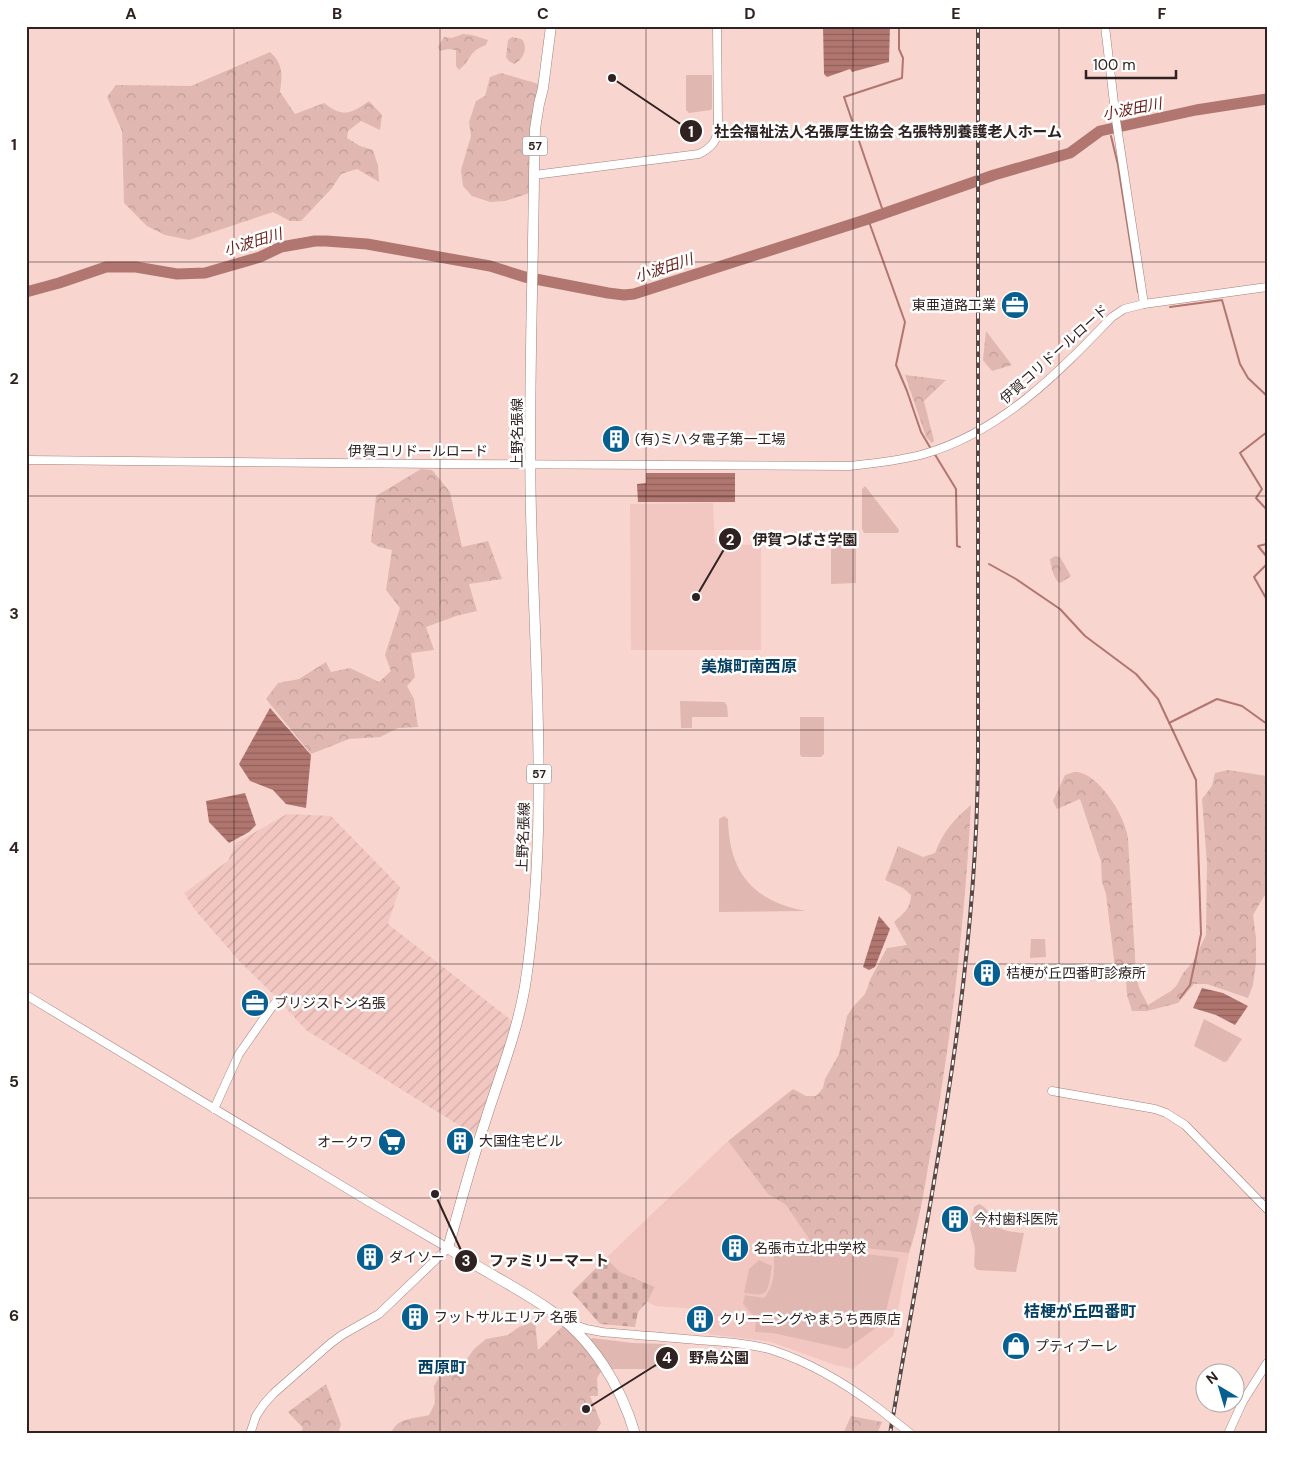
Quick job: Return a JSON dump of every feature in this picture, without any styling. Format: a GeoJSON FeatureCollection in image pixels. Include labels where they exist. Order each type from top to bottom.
{"type":"FeatureCollection","features":[{"type":"Feature","properties":{"kind":"main road","name":"上野名張線"},"geometry":{"type":"LineString","coordinates":[[448,1248],[478,1142],[519,1018],[532,926],[538,843],[540,736],[530,464],[534,175],[535,129],[546,74],[551,26]]}},
{"type":"Feature","properties":{"kind":"main road"},"geometry":{"type":"LineString","coordinates":[[448,1248],[561,1318],[587,1344],[607,1372],[626,1408],[635,1434]]}},
{"type":"Feature","properties":{"kind":"street"},"geometry":{"type":"LineString","coordinates":[[534,175],[689,156],[699,154],[711,147],[715,142],[718,132],[717,26]]}},
{"type":"Feature","properties":{"kind":"street"},"geometry":{"type":"LineString","coordinates":[[1105,26],[1116,120],[1144,304]]}},
{"type":"Feature","properties":{"kind":"street","name":"伊賀コリドールロード"},"geometry":{"type":"LineString","coordinates":[[26,460],[849,466],[898,459],[932,451],[982,430],[1010,412],[1045,384],[1112,317],[1124,309],[1144,304],[1267,286]]}},
{"type":"Feature","properties":{"kind":"street"},"geometry":{"type":"LineString","coordinates":[[26,995],[448,1248],[379,1314],[331,1343],[274,1393],[256,1416],[250,1434]]}},
{"type":"Feature","properties":{"kind":"street"},"geometry":{"type":"LineString","coordinates":[[214,1109],[239,1054],[274,1004]]}},
{"type":"Feature","properties":{"kind":"street"},"geometry":{"type":"LineString","coordinates":[[1052,1091],[1155,1108],[1166,1113],[1185,1125],[1267,1208]]}},
{"type":"Feature","properties":{"kind":"street"},"geometry":{"type":"LineString","coordinates":[[561,1318],[586,1330],[745,1344],[771,1350],[805,1362],[833,1376],[911,1434]]}},
{"type":"Feature","properties":{"kind":"street"},"geometry":{"type":"LineString","coordinates":[[1228,1434],[1243,1401],[1267,1363]]}},
{"type":"Feature","properties":{"kind":"shaded area"},"geometry":{"type":"Polygon","coordinates":[[[823,26],[890,26],[889,62],[852,72],[850,69],[827,77],[824,74],[823,26]]]}},
{"type":"Feature","properties":{"kind":"shaded area"},"geometry":{"type":"Polygon","coordinates":[[[646,473],[735,473],[735,502],[638,502],[637,484],[646,483],[646,473]]]}},
{"type":"Feature","properties":{"kind":"shaded area"},"geometry":{"type":"Polygon","coordinates":[[[713,503],[715,544],[761,545],[761,650],[631,650],[630,504],[713,503]]]}},
{"type":"Feature","properties":{"kind":"shaded area"},"geometry":{"type":"Polygon","coordinates":[[[270,708],[311,755],[306,808],[286,804],[273,790],[250,781],[239,764],[270,708]]]}},
{"type":"Feature","properties":{"kind":"shaded area"},"geometry":{"type":"Polygon","coordinates":[[[245,793],[256,825],[249,832],[229,843],[209,822],[206,801],[245,793]]]}},
{"type":"Feature","properties":{"kind":"shaded area"},"geometry":{"type":"Polygon","coordinates":[[[287,814],[331,816],[400,887],[388,924],[511,1020],[512,1026],[477,1131],[473,1134],[306,1030],[240,962],[195,910],[184,893],[228,861],[236,843],[287,814]]]}},
{"type":"Feature","properties":{"kind":"shaded area"},"geometry":{"type":"Polygon","coordinates":[[[879,916],[890,929],[875,967],[869,970],[863,967],[879,916]]]}},
{"type":"Feature","properties":{"kind":"shaded area"},"geometry":{"type":"Polygon","coordinates":[[[1202,988],[1223,993],[1248,1006],[1235,1025],[1216,1015],[1193,1008],[1202,988]]]}},
{"type":"Feature","properties":{"kind":"shaded area"},"geometry":{"type":"Polygon","coordinates":[[[728,1141],[768,1194],[786,1205],[811,1242],[909,1253],[893,1336],[853,1369],[835,1365],[771,1342],[708,1334],[709,1310],[656,1306],[647,1302],[655,1287],[620,1272],[606,1258],[728,1141]]]}},
{"type":"Feature","properties":{"kind":"green space"},"geometry":{"type":"Polygon","coordinates":[[[463,34],[488,40],[486,45],[476,50],[459,70],[456,66],[456,50],[440,51],[438,47],[444,37],[452,38],[463,34]]]}},
{"type":"Feature","properties":{"kind":"green space"},"geometry":{"type":"Polygon","coordinates":[[[512,37],[521,39],[525,46],[522,57],[514,64],[506,57],[508,40],[512,37]]]}},
{"type":"Feature","properties":{"kind":"green space"},"geometry":{"type":"Polygon","coordinates":[[[270,52],[278,61],[281,70],[280,92],[295,114],[324,103],[337,111],[347,112],[357,109],[369,101],[382,115],[380,130],[361,121],[348,131],[347,138],[360,146],[373,150],[378,166],[379,182],[357,169],[341,174],[332,188],[301,221],[290,221],[273,212],[189,240],[165,235],[147,226],[124,203],[122,131],[107,97],[116,85],[191,86],[270,52]]]}},
{"type":"Feature","properties":{"kind":"green space"},"geometry":{"type":"Polygon","coordinates":[[[501,73],[542,85],[530,193],[505,201],[490,202],[472,196],[463,186],[461,170],[471,136],[469,122],[476,101],[485,96],[490,77],[501,73]]]}},
{"type":"Feature","properties":{"kind":"green space"},"geometry":{"type":"Polygon","coordinates":[[[686,75],[712,75],[711,110],[689,113],[686,110],[686,75]]]}},
{"type":"Feature","properties":{"kind":"green space"},"geometry":{"type":"Polygon","coordinates":[[[986,331],[1012,365],[992,371],[983,360],[986,331]]]}},
{"type":"Feature","properties":{"kind":"green space"},"geometry":{"type":"Polygon","coordinates":[[[905,375],[946,380],[924,401],[934,441],[932,443],[926,437],[905,375]]]}},
{"type":"Feature","properties":{"kind":"green space"},"geometry":{"type":"Polygon","coordinates":[[[421,469],[432,470],[450,492],[462,547],[488,541],[502,579],[469,584],[477,611],[456,616],[426,627],[434,650],[411,653],[415,677],[407,686],[414,699],[418,727],[398,728],[380,737],[349,739],[311,754],[266,699],[278,683],[299,679],[326,662],[331,672],[350,668],[379,682],[391,671],[385,655],[400,608],[386,590],[392,550],[379,547],[371,542],[376,496],[421,469]]]}},
{"type":"Feature","properties":{"kind":"green space"},"geometry":{"type":"Polygon","coordinates":[[[865,486],[899,530],[898,533],[864,533],[862,529],[862,489],[865,486]]]}},
{"type":"Feature","properties":{"kind":"green space"},"geometry":{"type":"Polygon","coordinates":[[[835,539],[854,539],[856,542],[856,583],[831,584],[831,542],[835,539]]]}},
{"type":"Feature","properties":{"kind":"green space"},"geometry":{"type":"Polygon","coordinates":[[[1055,556],[1060,557],[1071,576],[1059,583],[1054,575],[1050,559],[1055,556]]]}},
{"type":"Feature","properties":{"kind":"green space"},"geometry":{"type":"Polygon","coordinates":[[[680,701],[724,702],[727,705],[728,717],[692,717],[692,728],[681,728],[680,701]]]}},
{"type":"Feature","properties":{"kind":"green space"},"geometry":{"type":"Polygon","coordinates":[[[800,717],[824,717],[824,754],[821,757],[802,757],[800,755],[800,717]]]}},
{"type":"Feature","properties":{"kind":"green space"},"geometry":{"type":"Polygon","coordinates":[[[1228,770],[1267,776],[1267,891],[1253,915],[1256,938],[1256,963],[1253,985],[1248,998],[1207,984],[1194,984],[1178,1003],[1147,1011],[1132,1011],[1127,995],[1126,980],[1115,968],[1106,894],[1102,882],[1101,861],[1080,799],[1057,809],[1053,801],[1065,775],[1076,772],[1085,774],[1102,788],[1123,820],[1128,839],[1136,975],[1139,988],[1148,1005],[1171,991],[1177,985],[1183,973],[1193,962],[1206,935],[1207,863],[1202,799],[1212,786],[1215,773],[1228,770]]]}},
{"type":"Feature","properties":{"kind":"green space"},"geometry":{"type":"Polygon","coordinates":[[[971,805],[962,929],[947,1052],[923,1194],[909,1253],[811,1242],[786,1205],[768,1194],[728,1141],[793,1089],[806,1096],[816,1096],[823,1088],[825,1079],[839,1054],[847,1016],[865,994],[887,948],[907,945],[894,922],[908,907],[911,895],[903,888],[885,880],[898,846],[923,857],[935,853],[950,826],[971,805]]]}},
{"type":"Feature","properties":{"kind":"green space"},"geometry":{"type":"Polygon","coordinates":[[[724,816],[728,819],[729,838],[733,855],[739,869],[748,881],[758,892],[772,900],[806,911],[719,912],[719,819],[724,816]]]}},
{"type":"Feature","properties":{"kind":"green space"},"geometry":{"type":"Polygon","coordinates":[[[1031,939],[1045,939],[1046,957],[1030,958],[1031,939]]]}},
{"type":"Feature","properties":{"kind":"green space"},"geometry":{"type":"Polygon","coordinates":[[[1204,1019],[1242,1039],[1227,1061],[1224,1062],[1194,1046],[1204,1019]]]}},
{"type":"Feature","properties":{"kind":"green space"},"geometry":{"type":"Polygon","coordinates":[[[979,1204],[986,1209],[1000,1228],[1024,1233],[1016,1272],[977,1270],[974,1266],[975,1248],[970,1229],[974,1207],[979,1204]]]}},
{"type":"Feature","properties":{"kind":"green space"},"geometry":{"type":"Polygon","coordinates":[[[783,1244],[899,1258],[883,1323],[846,1349],[773,1333],[755,1332],[756,1319],[743,1304],[745,1295],[764,1298],[768,1293],[774,1270],[774,1251],[783,1244]]]}},
{"type":"Feature","properties":{"kind":"green space"},"geometry":{"type":"Polygon","coordinates":[[[606,1258],[620,1272],[655,1287],[647,1302],[638,1312],[635,1327],[600,1324],[572,1292],[606,1258]]]}},
{"type":"Feature","properties":{"kind":"green space"},"geometry":{"type":"Polygon","coordinates":[[[759,1260],[772,1266],[767,1290],[759,1294],[744,1293],[749,1269],[759,1260]]]}},
{"type":"Feature","properties":{"kind":"green space"},"geometry":{"type":"Polygon","coordinates":[[[535,1321],[538,1350],[564,1325],[597,1361],[602,1370],[597,1378],[598,1396],[590,1396],[601,1423],[596,1432],[391,1434],[397,1424],[412,1418],[429,1415],[435,1403],[434,1386],[449,1360],[465,1362],[474,1349],[486,1339],[508,1335],[519,1327],[535,1321]]]}},
{"type":"Feature","properties":{"kind":"green space"},"geometry":{"type":"Polygon","coordinates":[[[592,1338],[633,1343],[666,1344],[665,1366],[644,1369],[611,1369],[590,1342],[592,1338]]]}},
{"type":"Feature","properties":{"kind":"green space"},"geometry":{"type":"Polygon","coordinates":[[[326,1384],[341,1424],[338,1434],[300,1434],[303,1428],[288,1412],[326,1384]]]}},
{"type":"Feature","properties":{"kind":"green space"},"geometry":{"type":"Polygon","coordinates":[[[851,1416],[882,1422],[877,1434],[843,1434],[851,1416]]]}},
{"type":"Feature","properties":{"kind":"waterway"},"geometry":{"type":"LineString","coordinates":[[884,214],[844,97],[902,78],[903,58],[899,49],[899,26]]}},
{"type":"Feature","properties":{"kind":"waterway","name":"小波田川"},"geometry":{"type":"LineString","coordinates":[[26,292],[106,267],[136,267],[177,274],[205,273],[260,257],[281,247],[326,241],[367,244],[490,266],[525,277],[608,293],[634,294],[868,219],[994,175],[1070,153],[1100,131],[1196,110],[1267,99]]}},
{"type":"Feature","properties":{"kind":"waterway"},"geometry":{"type":"LineString","coordinates":[[1111,136],[1118,165],[1138,292]]}},
{"type":"Feature","properties":{"kind":"waterway"},"geometry":{"type":"LineString","coordinates":[[868,219],[905,322],[896,365],[921,432],[931,449]]}},
{"type":"Feature","properties":{"kind":"waterway"},"geometry":{"type":"LineString","coordinates":[[1170,307],[1222,300],[1240,364],[1248,378],[1267,396]]}},
{"type":"Feature","properties":{"kind":"waterway"},"geometry":{"type":"LineString","coordinates":[[1267,432],[1240,453],[1262,489],[1256,498],[1267,510]]}},
{"type":"Feature","properties":{"kind":"waterway"},"geometry":{"type":"LineString","coordinates":[[934,453],[956,489],[957,546],[960,547]]}},
{"type":"Feature","properties":{"kind":"waterway"},"geometry":{"type":"LineString","coordinates":[[1267,544],[1258,546],[1267,557]]}},
{"type":"Feature","properties":{"kind":"waterway"},"geometry":{"type":"LineString","coordinates":[[989,564],[1016,579],[1060,609],[1085,636],[1136,674],[1158,699],[1196,780],[1201,934],[1190,985],[1180,998]]}},
{"type":"Feature","properties":{"kind":"waterway"},"geometry":{"type":"LineString","coordinates":[[1267,564],[1254,577],[1267,600]]}},
{"type":"Feature","properties":{"kind":"waterway"},"geometry":{"type":"LineString","coordinates":[[1169,723],[1217,699],[1242,706],[1267,724]]}},
{"type":"Feature","properties":{"kind":"railway"},"geometry":{"type":"LineString","coordinates":[[890,1434],[948,1096],[960,1012],[975,842],[978,756],[978,26]]}},
{"type":"Feature","properties":{"kind":"place","name":"社会福祉法人名張厚生協会 名張特別養護老人ホーム"},"geometry":{"type":"Point","coordinates":[612,78]}},
{"type":"Feature","properties":{"kind":"place","name":"東亜道路工業"},"geometry":{"type":"Point","coordinates":[1015,305]}},
{"type":"Feature","properties":{"kind":"place","name":"(有)ミハタ電子第一工場"},"geometry":{"type":"Point","coordinates":[616,439]}},
{"type":"Feature","properties":{"kind":"place","name":"伊賀つばさ学園"},"geometry":{"type":"Point","coordinates":[696,597]}},
{"type":"Feature","properties":{"kind":"place","name":"桔梗が丘四番町診療所"},"geometry":{"type":"Point","coordinates":[987,973]}},
{"type":"Feature","properties":{"kind":"place","name":"ブリジストン名張"},"geometry":{"type":"Point","coordinates":[255,1003]}},
{"type":"Feature","properties":{"kind":"place","name":"大国住宅ビル"},"geometry":{"type":"Point","coordinates":[460,1141]}},
{"type":"Feature","properties":{"kind":"place","name":"オークワ"},"geometry":{"type":"Point","coordinates":[392,1142]}},
{"type":"Feature","properties":{"kind":"place","name":"ファミリーマート"},"geometry":{"type":"Point","coordinates":[435,1194]}},
{"type":"Feature","properties":{"kind":"place","name":"今村歯科医院"},"geometry":{"type":"Point","coordinates":[955,1219]}},
{"type":"Feature","properties":{"kind":"place","name":"名張市立北中学校"},"geometry":{"type":"Point","coordinates":[735,1248]}},
{"type":"Feature","properties":{"kind":"place","name":"ダイソー"},"geometry":{"type":"Point","coordinates":[370,1257]}},
{"type":"Feature","properties":{"kind":"place","name":"フットサルエリア 名張"},"geometry":{"type":"Point","coordinates":[415,1317]}},
{"type":"Feature","properties":{"kind":"place","name":"クリーニングやまうち西原店"},"geometry":{"type":"Point","coordinates":[700,1319]}},
{"type":"Feature","properties":{"kind":"place","name":"プティブーレ"},"geometry":{"type":"Point","coordinates":[1016,1346]}},
{"type":"Feature","properties":{"kind":"place","name":"野鳥公園"},"geometry":{"type":"Point","coordinates":[586,1409]}},
{"type":"Feature","properties":{"kind":"district","name":"美旗町南西原"},"geometry":{"type":"Point","coordinates":[749,666]}},
{"type":"Feature","properties":{"kind":"district","name":"桔梗が丘四番町"},"geometry":{"type":"Point","coordinates":[1080,1311]}},
{"type":"Feature","properties":{"kind":"district","name":"西原町"},"geometry":{"type":"Point","coordinates":[442,1367]}}]}
